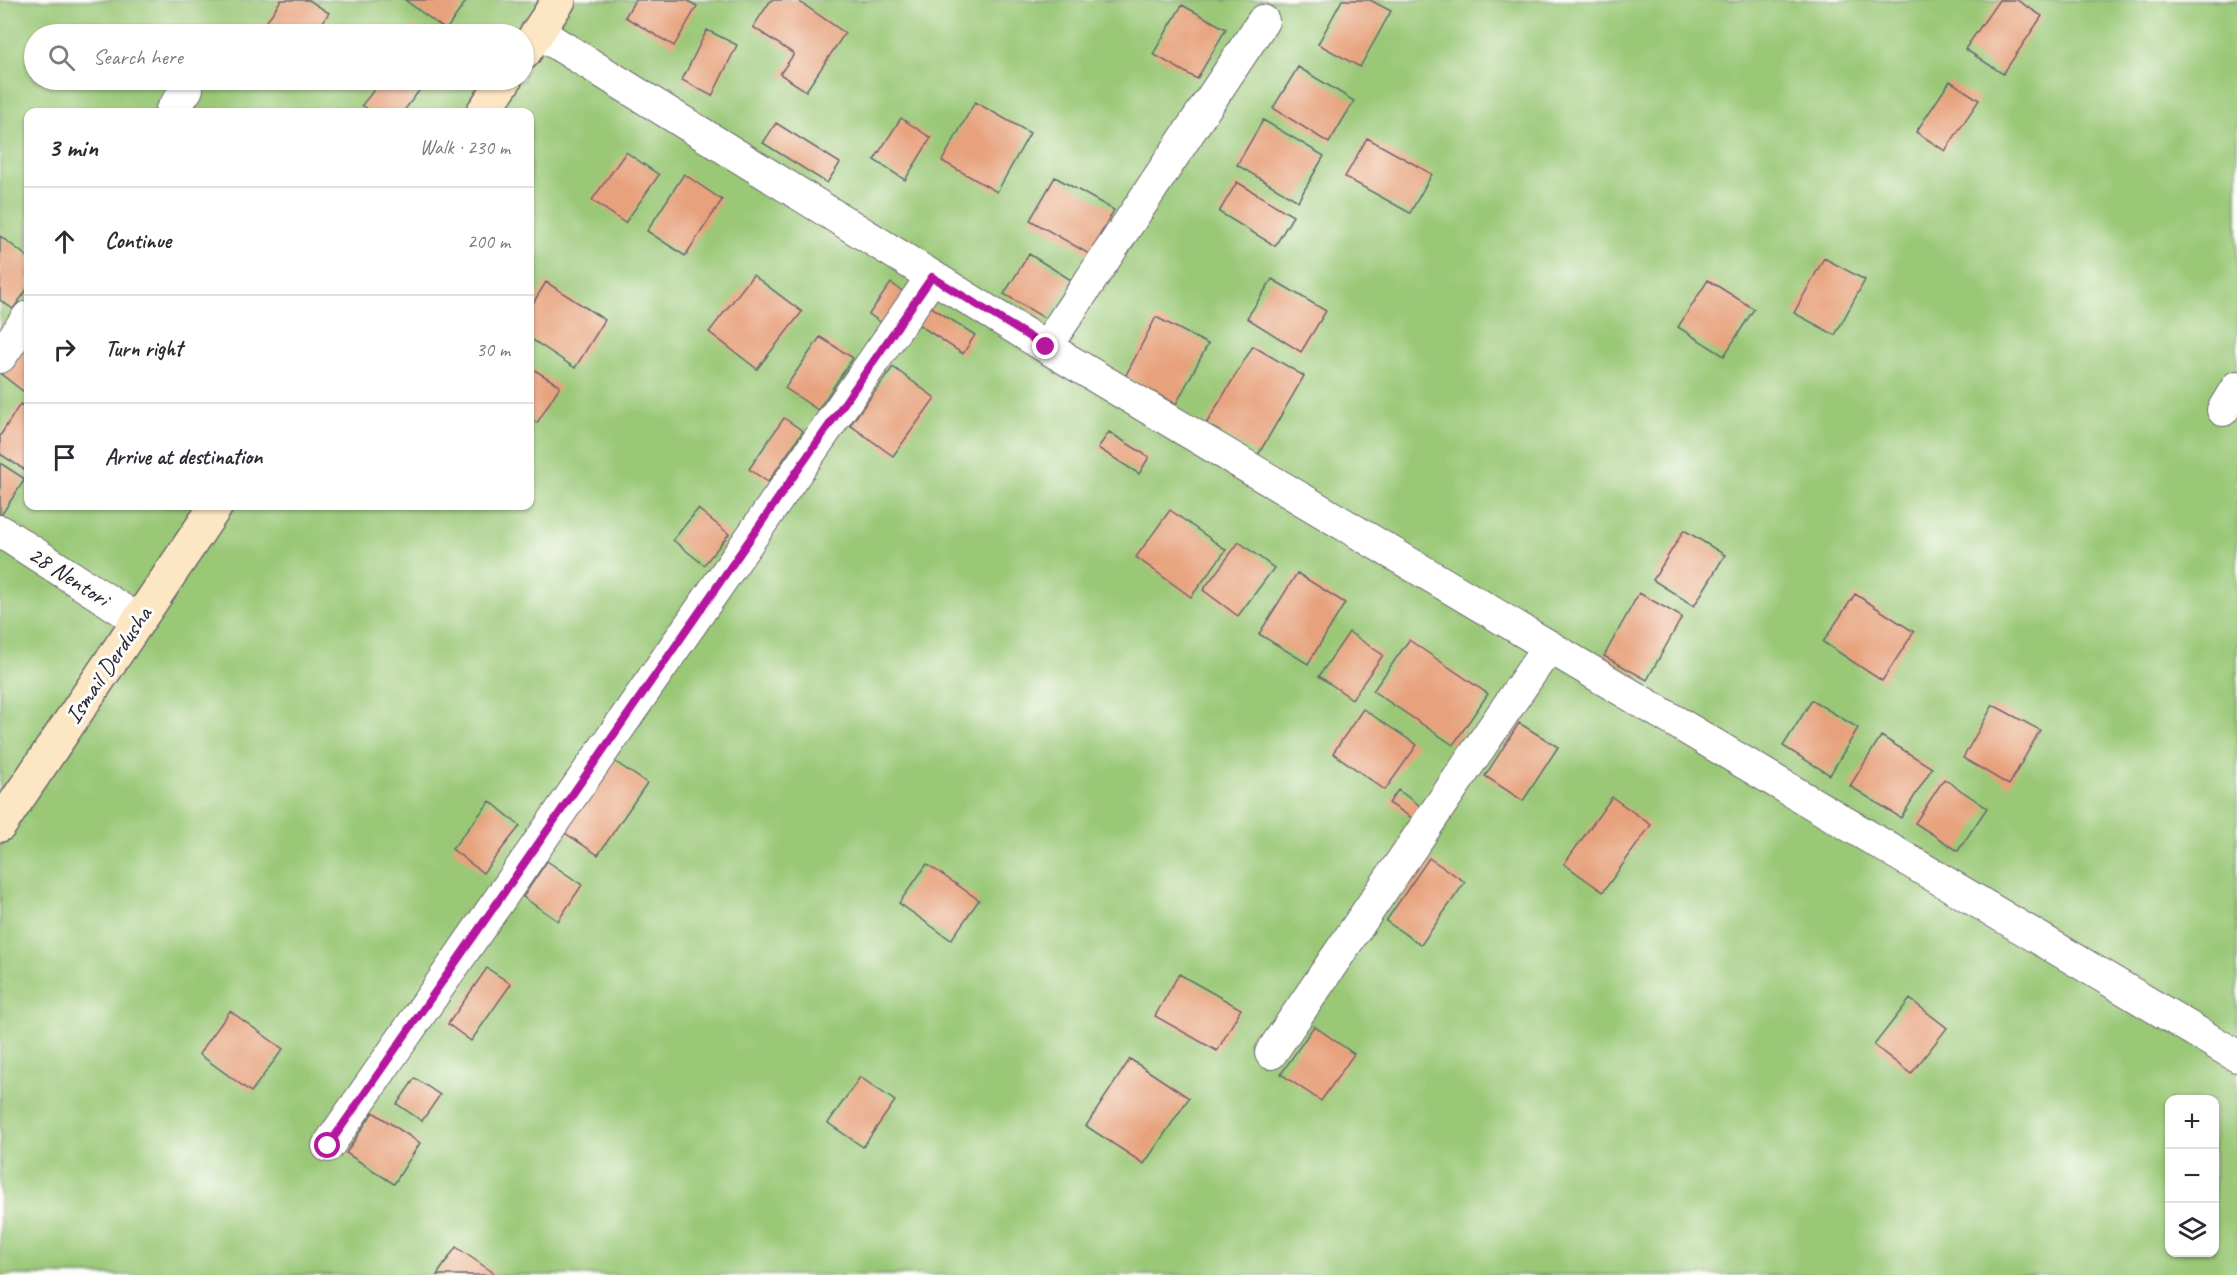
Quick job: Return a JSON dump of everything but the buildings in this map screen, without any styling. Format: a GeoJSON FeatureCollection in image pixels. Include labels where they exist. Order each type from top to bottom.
{"type":"FeatureCollection","features":[{"type":"Feature","properties":{"kind":"main road"},"geometry":{"type":"LineString","coordinates":[[534,38],[560,0]]}},
{"type":"Feature","properties":{"kind":"main road"},"geometry":{"type":"LineString","coordinates":[[486,108],[498,90]]}},
{"type":"Feature","properties":{"kind":"main road","name":"Ismail Derdusha"},"geometry":{"type":"LineString","coordinates":[[0,825],[213,510]]}},
{"type":"Feature","properties":{"kind":"street"},"geometry":{"type":"LineString","coordinates":[[1046,347],[1263,21]]}},
{"type":"Feature","properties":{"kind":"street"},"geometry":{"type":"LineString","coordinates":[[534,44],[932,277],[2237,1056]]}},
{"type":"Feature","properties":{"kind":"street"},"geometry":{"type":"LineString","coordinates":[[328,1146],[932,277]]}},
{"type":"Feature","properties":{"kind":"street"},"geometry":{"type":"LineString","coordinates":[[0,357],[24,322]]}},
{"type":"Feature","properties":{"kind":"street","name":"28 Nentori"},"geometry":{"type":"LineString","coordinates":[[0,531],[138,620]]}},
{"type":"Feature","properties":{"kind":"street"},"geometry":{"type":"LineString","coordinates":[[1271,1053],[1549,646]]}},
{"type":"Feature","properties":{"kind":"green space"},"geometry":{"type":"Polygon","coordinates":[[[0,0],[2237,0],[2237,1275],[0,1275],[0,0]]]}},
{"type":"Feature","properties":{"kind":"route"},"geometry":{"type":"LineString","coordinates":[[328,1146],[932,277],[1046,347]]}}]}
